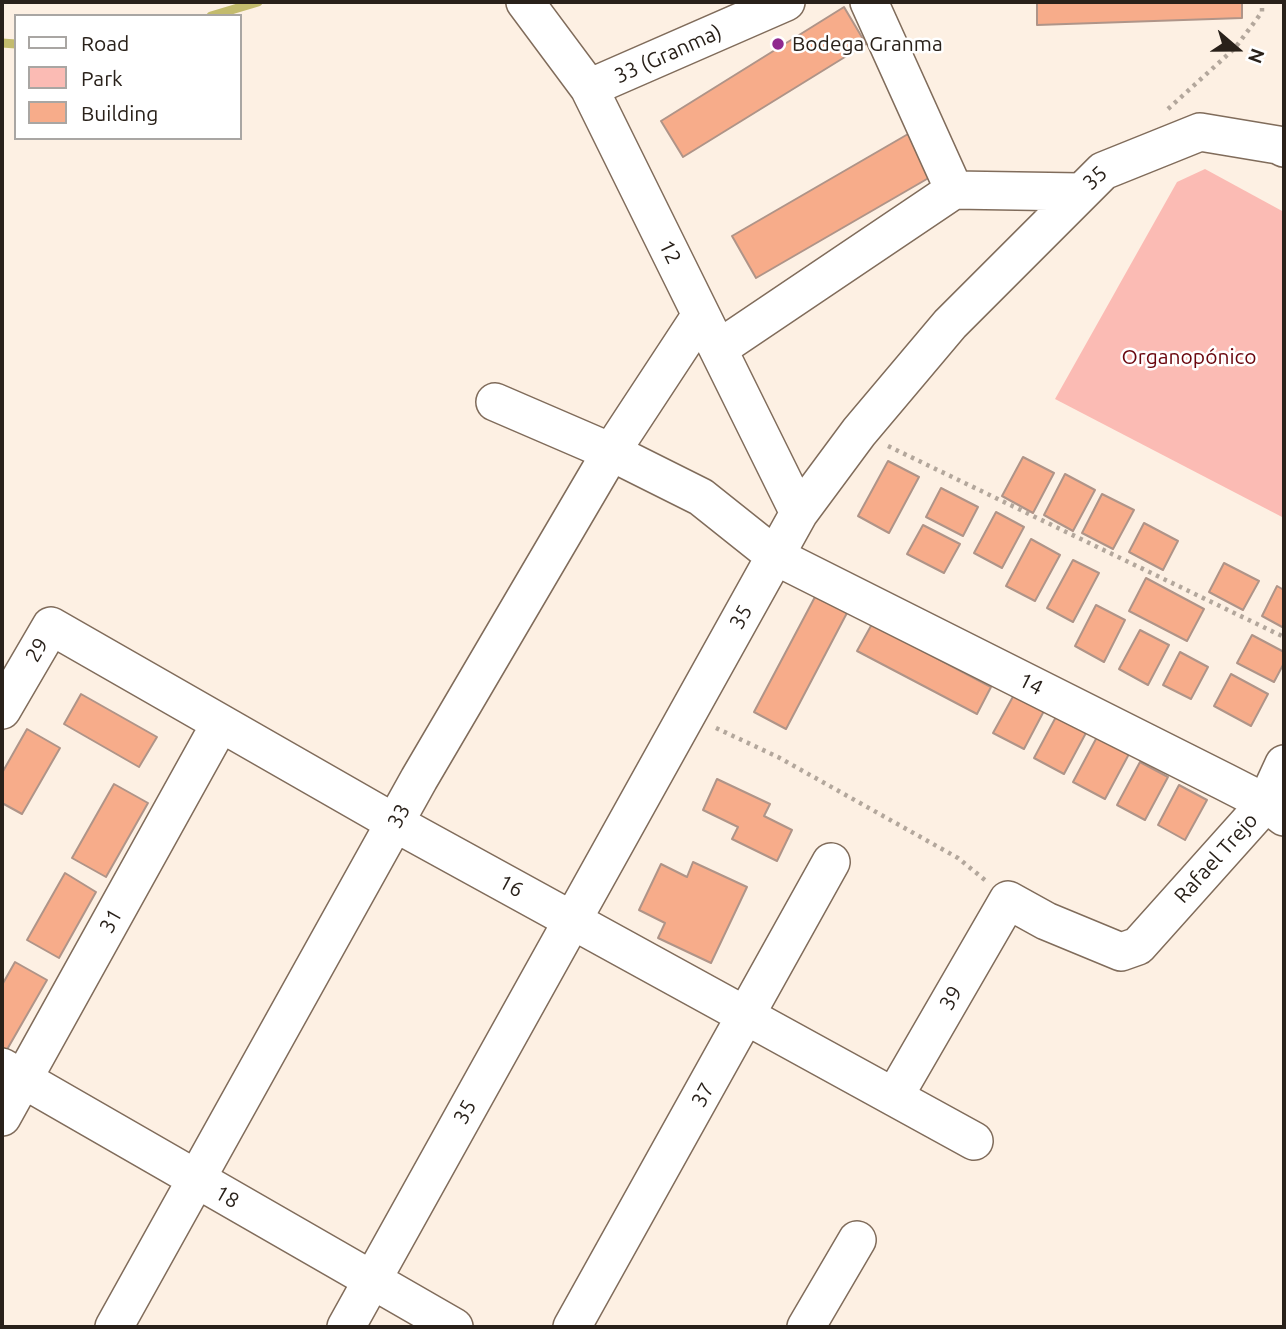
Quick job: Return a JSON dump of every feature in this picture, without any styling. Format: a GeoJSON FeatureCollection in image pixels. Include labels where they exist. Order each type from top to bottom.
{"type":"FeatureCollection","features":[{"type":"Feature","properties":{"kind":"street","name":"12"},"geometry":{"type":"LineString","coordinates":[[525,2],[589,88],[799,513]]}},
{"type":"Feature","properties":{"kind":"street","name":"33 (Granma)"},"geometry":{"type":"LineString","coordinates":[[589,88],[786,2]]}},
{"type":"Feature","properties":{"kind":"street"},"geometry":{"type":"LineString","coordinates":[[869,2],[954,190]]}},
{"type":"Feature","properties":{"kind":"street"},"geometry":{"type":"LineString","coordinates":[[718,349],[954,190],[1091,181],[1200,132],[1282,140]]}},
{"type":"Feature","properties":{"kind":"street","name":"35"},"geometry":{"type":"LineString","coordinates":[[346,1327],[799,513],[859,432],[950,324],[1091,181]]}},
{"type":"Feature","properties":{"kind":"street","name":"33"},"geometry":{"type":"LineString","coordinates":[[114,1327],[395,823],[611,452],[701,315]]}},
{"type":"Feature","properties":{"kind":"street","name":"14"},"geometry":{"type":"LineString","coordinates":[[495,402],[611,452],[701,497],[775,556],[1275,810]]}},
{"type":"Feature","properties":{"kind":"street","name":"16"},"geometry":{"type":"LineString","coordinates":[[51,626],[395,823],[974,1141]]}},
{"type":"Feature","properties":{"kind":"street","name":"29"},"geometry":{"type":"LineString","coordinates":[[2,710],[51,626]]}},
{"type":"Feature","properties":{"kind":"street","name":"31"},"geometry":{"type":"LineString","coordinates":[[2,1117],[13,1073],[220,724]]}},
{"type":"Feature","properties":{"kind":"street","name":"Rafael Trejo"},"geometry":{"type":"LineString","coordinates":[[1008,900],[1046,921],[1121,952],[1138,946],[1275,810],[1284,764]]}},
{"type":"Feature","properties":{"kind":"street","name":"37"},"geometry":{"type":"LineString","coordinates":[[572,1327],[831,862]]}},
{"type":"Feature","properties":{"kind":"street","name":"39"},"geometry":{"type":"LineString","coordinates":[[894,1097],[1008,900]]}},
{"type":"Feature","properties":{"kind":"street","name":"18"},"geometry":{"type":"LineString","coordinates":[[13,1073],[454,1327]]}},
{"type":"Feature","properties":{"kind":"street"},"geometry":{"type":"LineString","coordinates":[[806,1327],[857,1240]]}},
{"type":"Feature","properties":{"kind":"path"},"geometry":{"type":"LineString","coordinates":[[1162,115],[1236,48],[1262,12],[1262,2]]}},
{"type":"Feature","properties":{"kind":"path"},"geometry":{"type":"LineString","coordinates":[[859,432],[1284,637]]}},
{"type":"Feature","properties":{"kind":"path"},"geometry":{"type":"LineString","coordinates":[[687,714],[778,757],[958,858],[1008,900]]}},
{"type":"Feature","properties":{"kind":"green space","name":"Organopónico"},"geometry":{"type":"Polygon","coordinates":[[[1205,169],[1284,212],[1284,518],[1055,399],[1177,182],[1205,169]]]}},
{"type":"Feature","properties":{"kind":"building"},"geometry":{"type":"Polygon","coordinates":[[[1037,2],[1242,2],[1242,18],[1037,25],[1037,2]]]}},
{"type":"Feature","properties":{"kind":"building"},"geometry":{"type":"Polygon","coordinates":[[[844,7],[866,44],[683,157],[661,121],[844,7]]]}},
{"type":"Feature","properties":{"kind":"building"},"geometry":{"type":"Polygon","coordinates":[[[915,130],[939,172],[756,278],[732,236],[915,130]]]}},
{"type":"Feature","properties":{"kind":"building"},"geometry":{"type":"Polygon","coordinates":[[[1023,457],[1054,473],[1033,513],[1002,496],[1023,457]]]}},
{"type":"Feature","properties":{"kind":"building"},"geometry":{"type":"Polygon","coordinates":[[[888,461],[919,477],[889,533],[858,516],[888,461]]]}},
{"type":"Feature","properties":{"kind":"building"},"geometry":{"type":"Polygon","coordinates":[[[1065,474],[1095,490],[1073,531],[1044,515],[1065,474]]]}},
{"type":"Feature","properties":{"kind":"building"},"geometry":{"type":"Polygon","coordinates":[[[941,488],[978,507],[963,536],[926,517],[941,488]]]}},
{"type":"Feature","properties":{"kind":"building"},"geometry":{"type":"Polygon","coordinates":[[[1102,494],[1134,510],[1113,549],[1082,533],[1102,494]]]}},
{"type":"Feature","properties":{"kind":"building"},"geometry":{"type":"Polygon","coordinates":[[[996,512],[1024,527],[1002,568],[974,553],[996,512]]]}},
{"type":"Feature","properties":{"kind":"building"},"geometry":{"type":"Polygon","coordinates":[[[1144,523],[1178,541],[1163,570],[1129,552],[1144,523]]]}},
{"type":"Feature","properties":{"kind":"building"},"geometry":{"type":"Polygon","coordinates":[[[923,525],[960,544],[944,573],[907,554],[923,525]]]}},
{"type":"Feature","properties":{"kind":"building"},"geometry":{"type":"Polygon","coordinates":[[[1031,539],[1060,555],[1035,601],[1006,586],[1031,539]]]}},
{"type":"Feature","properties":{"kind":"building"},"geometry":{"type":"Polygon","coordinates":[[[1073,560],[1099,573],[1073,622],[1047,608],[1073,560]]]}},
{"type":"Feature","properties":{"kind":"building"},"geometry":{"type":"Polygon","coordinates":[[[1224,563],[1259,581],[1243,610],[1209,592],[1224,563]]]}},
{"type":"Feature","properties":{"kind":"building"},"geometry":{"type":"Polygon","coordinates":[[[1146,578],[1204,609],[1187,641],[1129,611],[1146,578]]]}},
{"type":"Feature","properties":{"kind":"building"},"geometry":{"type":"Polygon","coordinates":[[[1277,586],[1284,590],[1284,628],[1262,616],[1277,586]]]}},
{"type":"Feature","properties":{"kind":"building"},"geometry":{"type":"Polygon","coordinates":[[[816,595],[848,611],[786,729],[754,712],[816,595]]]}},
{"type":"Feature","properties":{"kind":"building"},"geometry":{"type":"Polygon","coordinates":[[[1096,605],[1125,620],[1104,662],[1075,646],[1096,605]]]}},
{"type":"Feature","properties":{"kind":"building"},"geometry":{"type":"Polygon","coordinates":[[[872,624],[991,687],[977,714],[857,651],[872,624]]]}},
{"type":"Feature","properties":{"kind":"building"},"geometry":{"type":"Polygon","coordinates":[[[1140,630],[1169,645],[1148,685],[1119,669],[1140,630]]]}},
{"type":"Feature","properties":{"kind":"building"},"geometry":{"type":"Polygon","coordinates":[[[1252,635],[1284,652],[1284,663],[1274,682],[1237,663],[1252,635]]]}},
{"type":"Feature","properties":{"kind":"building"},"geometry":{"type":"Polygon","coordinates":[[[1180,652],[1208,667],[1191,699],[1163,685],[1180,652]]]}},
{"type":"Feature","properties":{"kind":"building"},"geometry":{"type":"Polygon","coordinates":[[[1231,674],[1268,694],[1251,726],[1214,706],[1231,674]]]}},
{"type":"Feature","properties":{"kind":"building"},"geometry":{"type":"Polygon","coordinates":[[[1015,693],[1045,709],[1024,749],[993,733],[1015,693]]]}},
{"type":"Feature","properties":{"kind":"building"},"geometry":{"type":"Polygon","coordinates":[[[81,694],[157,737],[139,767],[64,724],[81,694]]]}},
{"type":"Feature","properties":{"kind":"building"},"geometry":{"type":"Polygon","coordinates":[[[1057,715],[1087,731],[1064,774],[1034,758],[1057,715]]]}},
{"type":"Feature","properties":{"kind":"building"},"geometry":{"type":"Polygon","coordinates":[[[27,729],[60,748],[22,814],[2,803],[2,773],[27,729]]]}},
{"type":"Feature","properties":{"kind":"building"},"geometry":{"type":"Polygon","coordinates":[[[1097,737],[1129,754],[1105,799],[1073,782],[1097,737]]]}},
{"type":"Feature","properties":{"kind":"building"},"geometry":{"type":"Polygon","coordinates":[[[1140,762],[1168,777],[1145,820],[1117,805],[1140,762]]]}},
{"type":"Feature","properties":{"kind":"building"},"geometry":{"type":"Polygon","coordinates":[[[717,779],[770,804],[764,816],[792,830],[777,861],[732,839],[738,827],[703,810],[717,779]]]}},
{"type":"Feature","properties":{"kind":"building"},"geometry":{"type":"Polygon","coordinates":[[[114,784],[148,803],[106,877],[72,858],[114,784]]]}},
{"type":"Feature","properties":{"kind":"building"},"geometry":{"type":"Polygon","coordinates":[[[1179,785],[1207,800],[1185,840],[1158,825],[1179,785]]]}},
{"type":"Feature","properties":{"kind":"building"},"geometry":{"type":"Polygon","coordinates":[[[693,862],[747,887],[711,963],[658,938],[665,923],[639,910],[661,864],[687,877],[693,862]]]}},
{"type":"Feature","properties":{"kind":"building"},"geometry":{"type":"Polygon","coordinates":[[[65,873],[96,892],[59,958],[27,940],[65,873]]]}},
{"type":"Feature","properties":{"kind":"building"},"geometry":{"type":"Polygon","coordinates":[[[15,962],[47,980],[5,1053],[2,1051],[2,985],[15,962]]]}},
{"type":"Feature","properties":{"kind":"waterway"},"geometry":{"type":"LineString","coordinates":[[218,14],[258,2]]}},
{"type":"Feature","properties":{"kind":"waterway"},"geometry":{"type":"LineString","coordinates":[[2,43],[14,44]]}},
{"type":"Feature","properties":{"kind":"place","name":"Bodega Granma"},"geometry":{"type":"Point","coordinates":[778,44]}}]}
